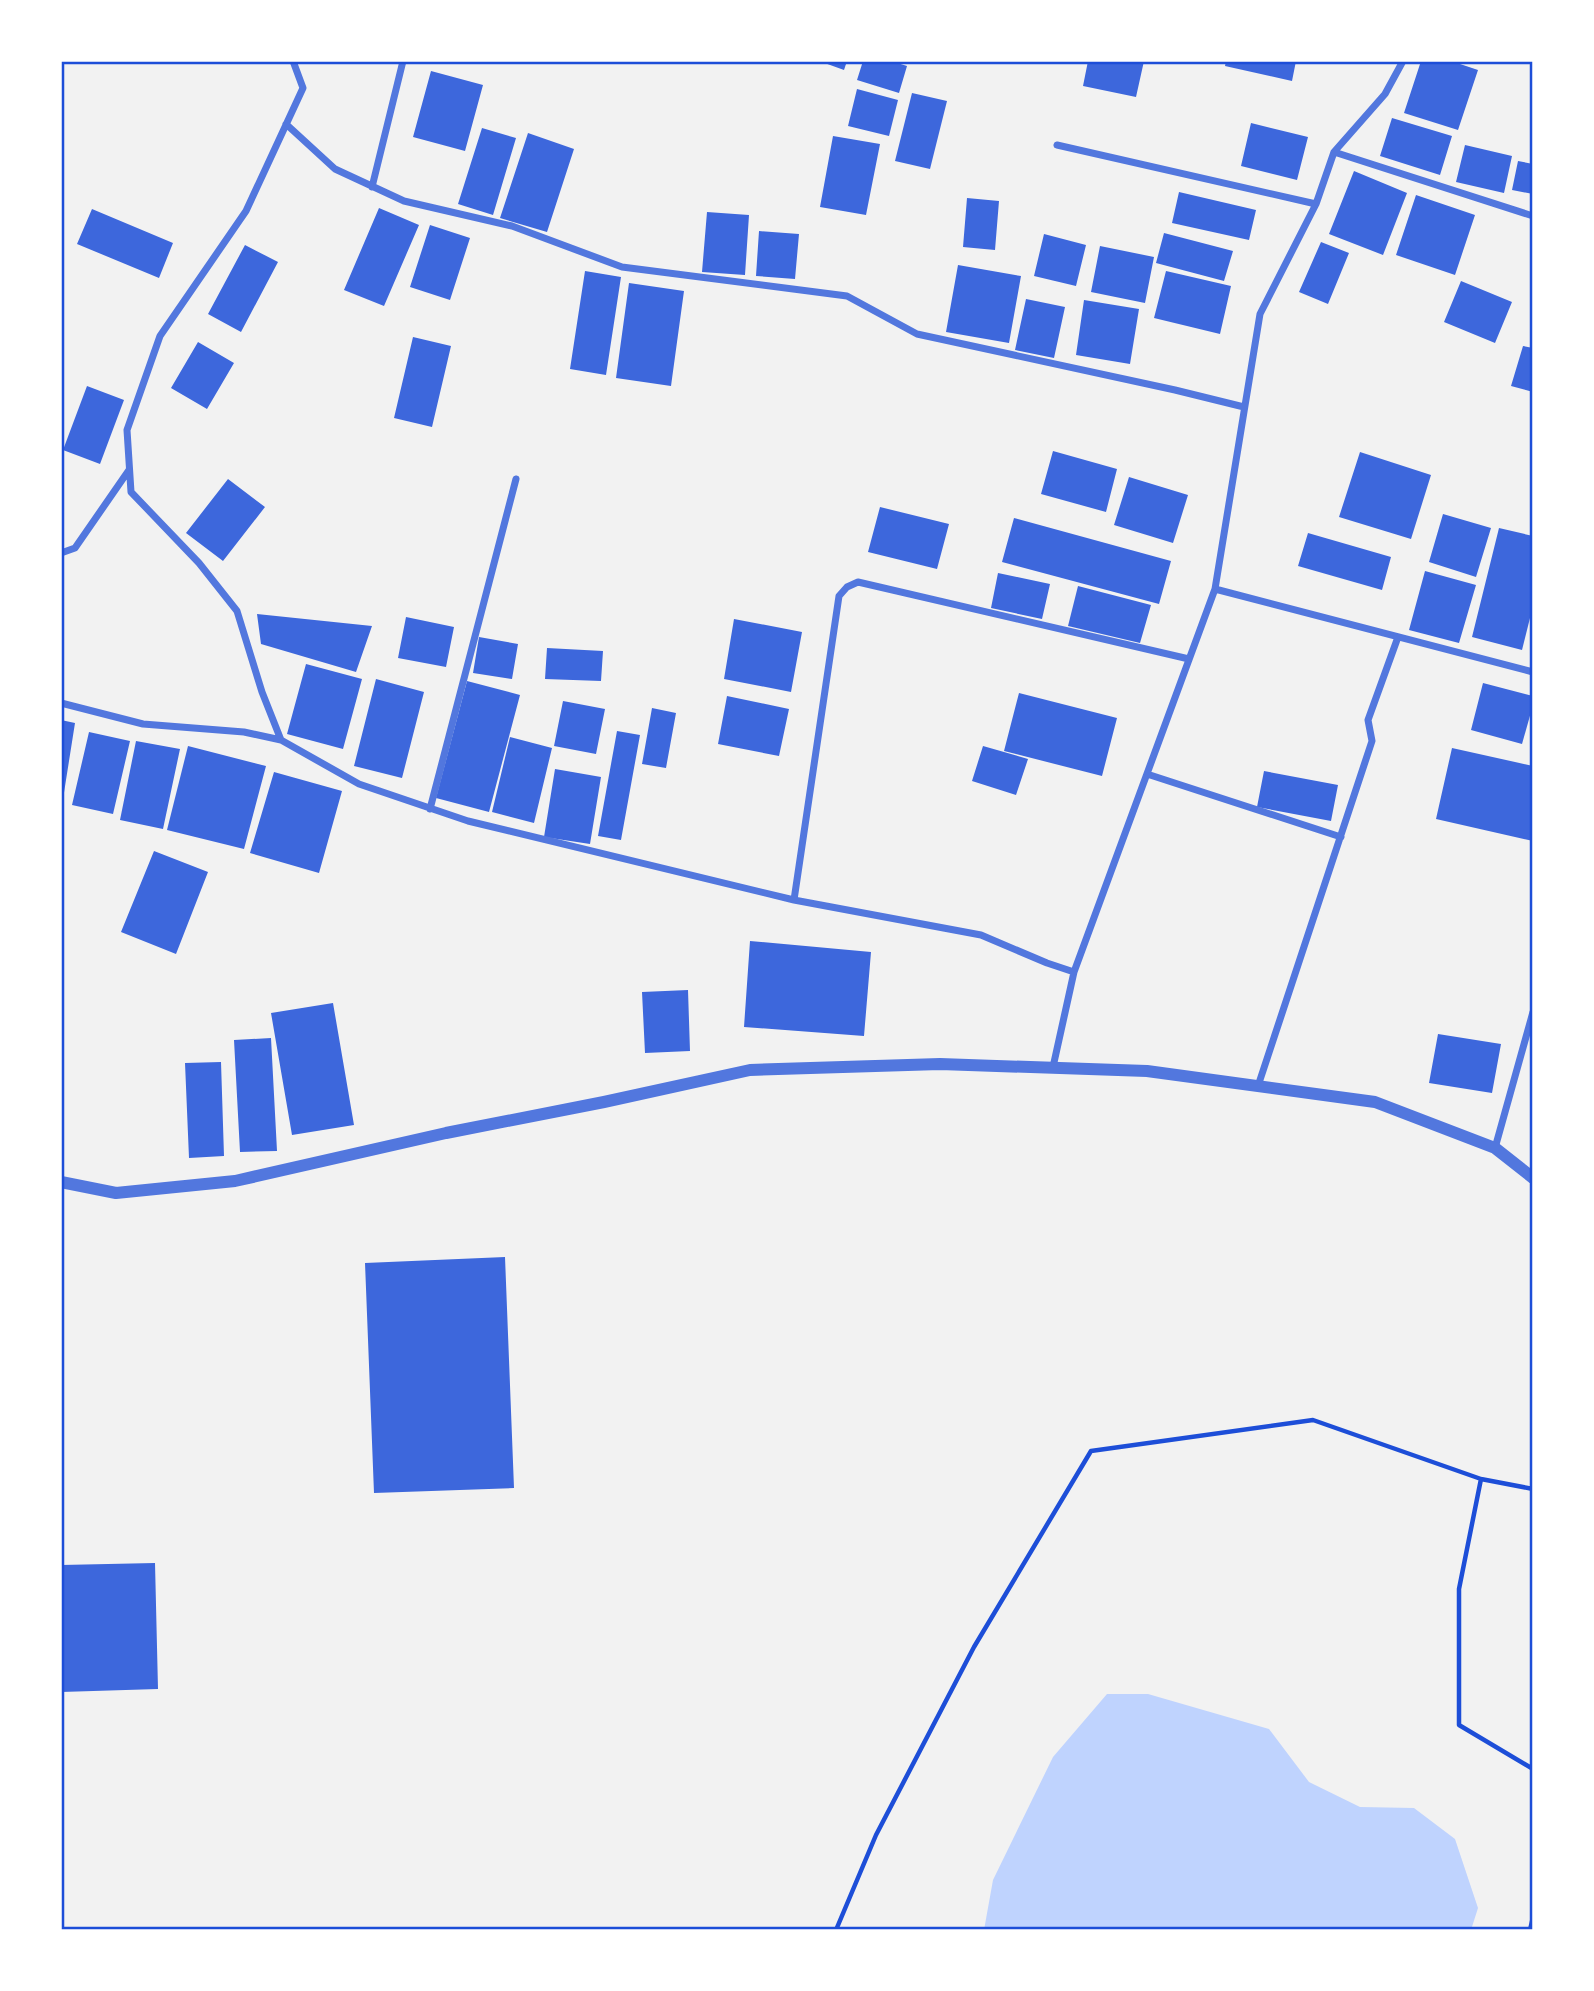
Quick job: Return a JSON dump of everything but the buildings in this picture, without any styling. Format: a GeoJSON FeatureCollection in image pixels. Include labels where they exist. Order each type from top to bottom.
{"type":"FeatureCollection","features":[{"type":"Feature","properties":{"kind":"street"},"geometry":{"type":"LineString","coordinates":[[281,740],[262,692],[237,611],[199,563],[131,492],[127,430],[160,336],[246,211],[303,88],[293,61]]}},
{"type":"Feature","properties":{"kind":"street"},"geometry":{"type":"LineString","coordinates":[[372,187],[403,61]]}},
{"type":"Feature","properties":{"kind":"street"},"geometry":{"type":"LineString","coordinates":[[1053,1067],[1074,972],[1215,589],[1260,314],[1316,204],[1334,152],[1385,94],[1403,61]]}},
{"type":"Feature","properties":{"kind":"street"},"geometry":{"type":"LineString","coordinates":[[286,124],[335,170],[404,201],[512,226],[622,267],[847,296],[917,334],[1244,407]]}},
{"type":"Feature","properties":{"kind":"street"},"geometry":{"type":"LineString","coordinates":[[1057,145],[1316,204]]}},
{"type":"Feature","properties":{"kind":"street"},"geometry":{"type":"LineString","coordinates":[[1334,152],[1533,216]]}},
{"type":"Feature","properties":{"kind":"street"},"geometry":{"type":"LineString","coordinates":[[61,554],[75,548],[130,469]]}},
{"type":"Feature","properties":{"kind":"street"},"geometry":{"type":"LineString","coordinates":[[430,808],[516,479]]}},
{"type":"Feature","properties":{"kind":"street"},"geometry":{"type":"LineString","coordinates":[[794,900],[839,596],[847,587],[858,582],[1189,659]]}},
{"type":"Feature","properties":{"kind":"street"},"geometry":{"type":"LineString","coordinates":[[1215,589],[1533,672]]}},
{"type":"Feature","properties":{"kind":"street"},"geometry":{"type":"LineString","coordinates":[[1258,1086],[1372,741],[1368,720],[1398,638]]}},
{"type":"Feature","properties":{"kind":"street"},"geometry":{"type":"LineString","coordinates":[[61,704],[143,724],[244,732],[281,740],[359,784],[468,821],[794,900],[981,935],[1074,972]]}},
{"type":"Feature","properties":{"kind":"street"},"geometry":{"type":"LineString","coordinates":[[1147,774],[1341,836]]}},
{"type":"Feature","properties":{"kind":"street"},"geometry":{"type":"LineString","coordinates":[[1495,1148],[1533,1012]]}},
{"type":"Feature","properties":{"kind":"street"},"geometry":{"type":"LineString","coordinates":[[61,1182],[116,1193],[235,1181],[446,1133],[750,1070],[940,1064],[1147,1070],[1376,1102],[1495,1148],[1533,1178]]}},
{"type":"Feature","properties":{"kind":"path"},"geometry":{"type":"LineString","coordinates":[[836,1930],[876,1836],[974,1647],[1091,1451],[1313,1420],[1481,1479],[1533,1489]]}},
{"type":"Feature","properties":{"kind":"path"},"geometry":{"type":"LineString","coordinates":[[1481,1479],[1459,1589],[1459,1725],[1533,1769]]}},
{"type":"Feature","properties":{"kind":"path"},"geometry":{"type":"LineString","coordinates":[[1530,1930],[1533,1917]]}},
{"type":"Feature","properties":{"kind":"water"},"geometry":{"type":"Polygon","coordinates":[[[1107,1694],[1148,1694],[1269,1729],[1309,1782],[1360,1807],[1414,1808],[1455,1839],[1478,1908],[1471,1930],[984,1930],[993,1880],[1053,1757],[1107,1694]]]}}]}
